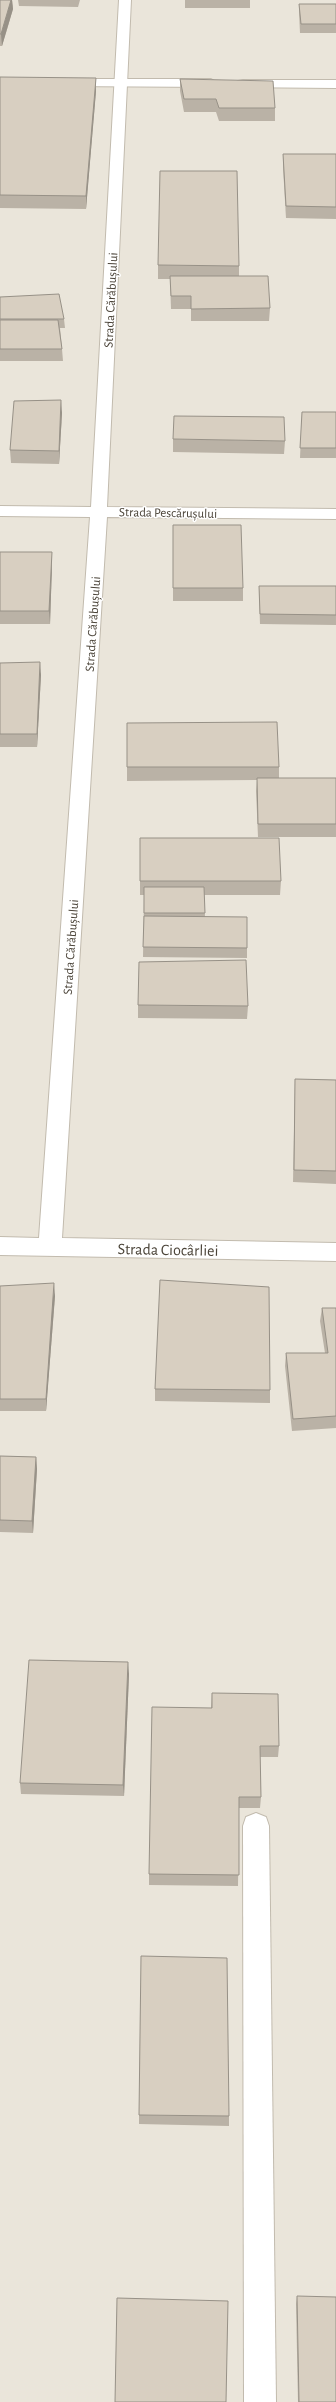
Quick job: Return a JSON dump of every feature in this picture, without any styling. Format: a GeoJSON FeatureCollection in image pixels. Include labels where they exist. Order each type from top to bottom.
{"type":"FeatureCollection","features":[{"type":"Feature","properties":{"kind":"street","name":"Strada Cărăbușului"},"geometry":{"type":"LineString","coordinates":[[50,1247],[99,512],[122,83],[125,0]]}},
{"type":"Feature","properties":{"kind":"street"},"geometry":{"type":"LineString","coordinates":[[53,83],[336,84]]}},
{"type":"Feature","properties":{"kind":"street","name":"Strada Pescărușului"},"geometry":{"type":"LineString","coordinates":[[0,511],[336,514]]}},
{"type":"Feature","properties":{"kind":"street","name":"Strada Ciocârliei"},"geometry":{"type":"LineString","coordinates":[[0,1246],[336,1252]]}},
{"type":"Feature","properties":{"kind":"street"},"geometry":{"type":"LineString","coordinates":[[256,1826],[260,2402]]}},
{"type":"Feature","properties":{"kind":"shaded area"},"geometry":{"type":"Polygon","coordinates":[[[0,0],[336,0],[336,2402],[0,2402],[0,0]]]}},
{"type":"Feature","properties":{"kind":"building"},"geometry":{"type":"Polygon","coordinates":[[[0,0],[11,0],[1,34],[0,34],[0,0]]]}},
{"type":"Feature","properties":{"kind":"building"},"geometry":{"type":"Polygon","coordinates":[[[299,4],[336,4],[336,24],[301,24],[299,4]]]}},
{"type":"Feature","properties":{"kind":"building"},"geometry":{"type":"Polygon","coordinates":[[[0,77],[96,78],[86,196],[0,195],[0,77]]]}},
{"type":"Feature","properties":{"kind":"building"},"geometry":{"type":"Polygon","coordinates":[[[180,79],[273,81],[275,108],[219,108],[216,99],[184,99],[180,79]]]}},
{"type":"Feature","properties":{"kind":"building"},"geometry":{"type":"Polygon","coordinates":[[[283,154],[336,154],[336,207],[286,206],[283,154]]]}},
{"type":"Feature","properties":{"kind":"building"},"geometry":{"type":"Polygon","coordinates":[[[160,171],[237,171],[239,266],[158,265],[160,171]]]}},
{"type":"Feature","properties":{"kind":"building"},"geometry":{"type":"Polygon","coordinates":[[[170,276],[268,276],[270,308],[191,309],[191,296],[171,296],[170,276]]]}},
{"type":"Feature","properties":{"kind":"building"},"geometry":{"type":"Polygon","coordinates":[[[59,294],[64,319],[0,319],[0,297],[59,294]]]}},
{"type":"Feature","properties":{"kind":"building"},"geometry":{"type":"Polygon","coordinates":[[[0,320],[58,320],[62,349],[0,349],[0,320]]]}},
{"type":"Feature","properties":{"kind":"building"},"geometry":{"type":"Polygon","coordinates":[[[61,400],[59,451],[10,450],[14,401],[61,400]]]}},
{"type":"Feature","properties":{"kind":"building"},"geometry":{"type":"Polygon","coordinates":[[[302,412],[336,412],[336,448],[300,448],[302,412]]]}},
{"type":"Feature","properties":{"kind":"building"},"geometry":{"type":"Polygon","coordinates":[[[174,416],[284,417],[285,441],[173,439],[174,416]]]}},
{"type":"Feature","properties":{"kind":"building"},"geometry":{"type":"Polygon","coordinates":[[[173,525],[241,525],[243,588],[173,588],[173,525]]]}},
{"type":"Feature","properties":{"kind":"building"},"geometry":{"type":"Polygon","coordinates":[[[0,552],[52,552],[49,611],[0,611],[0,552]]]}},
{"type":"Feature","properties":{"kind":"building"},"geometry":{"type":"Polygon","coordinates":[[[259,586],[336,586],[336,615],[260,614],[259,586]]]}},
{"type":"Feature","properties":{"kind":"building"},"geometry":{"type":"Polygon","coordinates":[[[40,662],[37,734],[0,734],[0,663],[40,662]]]}},
{"type":"Feature","properties":{"kind":"building"},"geometry":{"type":"Polygon","coordinates":[[[277,722],[279,767],[127,767],[127,723],[277,722]]]}},
{"type":"Feature","properties":{"kind":"building"},"geometry":{"type":"Polygon","coordinates":[[[257,778],[336,778],[336,824],[258,824],[257,778]]]}},
{"type":"Feature","properties":{"kind":"building"},"geometry":{"type":"Polygon","coordinates":[[[140,838],[279,838],[281,881],[140,881],[140,838]]]}},
{"type":"Feature","properties":{"kind":"building"},"geometry":{"type":"Polygon","coordinates":[[[144,887],[204,887],[205,913],[144,913],[144,887]]]}},
{"type":"Feature","properties":{"kind":"building"},"geometry":{"type":"Polygon","coordinates":[[[144,916],[247,917],[247,948],[143,947],[144,916]]]}},
{"type":"Feature","properties":{"kind":"building"},"geometry":{"type":"Polygon","coordinates":[[[246,960],[248,1006],[138,1005],[139,962],[246,960]]]}},
{"type":"Feature","properties":{"kind":"building"},"geometry":{"type":"Polygon","coordinates":[[[295,1079],[336,1080],[336,1171],[294,1170],[295,1079]]]}},
{"type":"Feature","properties":{"kind":"building"},"geometry":{"type":"Polygon","coordinates":[[[160,1280],[269,1287],[270,1390],[155,1389],[160,1280]]]}},
{"type":"Feature","properties":{"kind":"building"},"geometry":{"type":"Polygon","coordinates":[[[54,1283],[46,1399],[0,1399],[0,1286],[54,1283]]]}},
{"type":"Feature","properties":{"kind":"building"},"geometry":{"type":"Polygon","coordinates":[[[322,1308],[336,1308],[336,1416],[293,1419],[286,1353],[328,1353],[322,1308]]]}},
{"type":"Feature","properties":{"kind":"building"},"geometry":{"type":"Polygon","coordinates":[[[0,1456],[36,1457],[32,1521],[0,1520],[0,1456]]]}},
{"type":"Feature","properties":{"kind":"building"},"geometry":{"type":"Polygon","coordinates":[[[29,1660],[128,1662],[123,1785],[20,1783],[29,1660]]]}},
{"type":"Feature","properties":{"kind":"building"},"geometry":{"type":"Polygon","coordinates":[[[212,1693],[278,1694],[279,1746],[260,1746],[261,1797],[239,1797],[239,1875],[149,1874],[152,1707],[212,1708],[212,1693]]]}},
{"type":"Feature","properties":{"kind":"building"},"geometry":{"type":"Polygon","coordinates":[[[141,1956],[227,1958],[229,2116],[139,2115],[141,1956]]]}},
{"type":"Feature","properties":{"kind":"building"},"geometry":{"type":"Polygon","coordinates":[[[297,2296],[336,2297],[336,2402],[299,2402],[297,2296]]]}},
{"type":"Feature","properties":{"kind":"building"},"geometry":{"type":"Polygon","coordinates":[[[117,2298],[228,2301],[226,2402],[115,2402],[117,2298]]]}}]}
